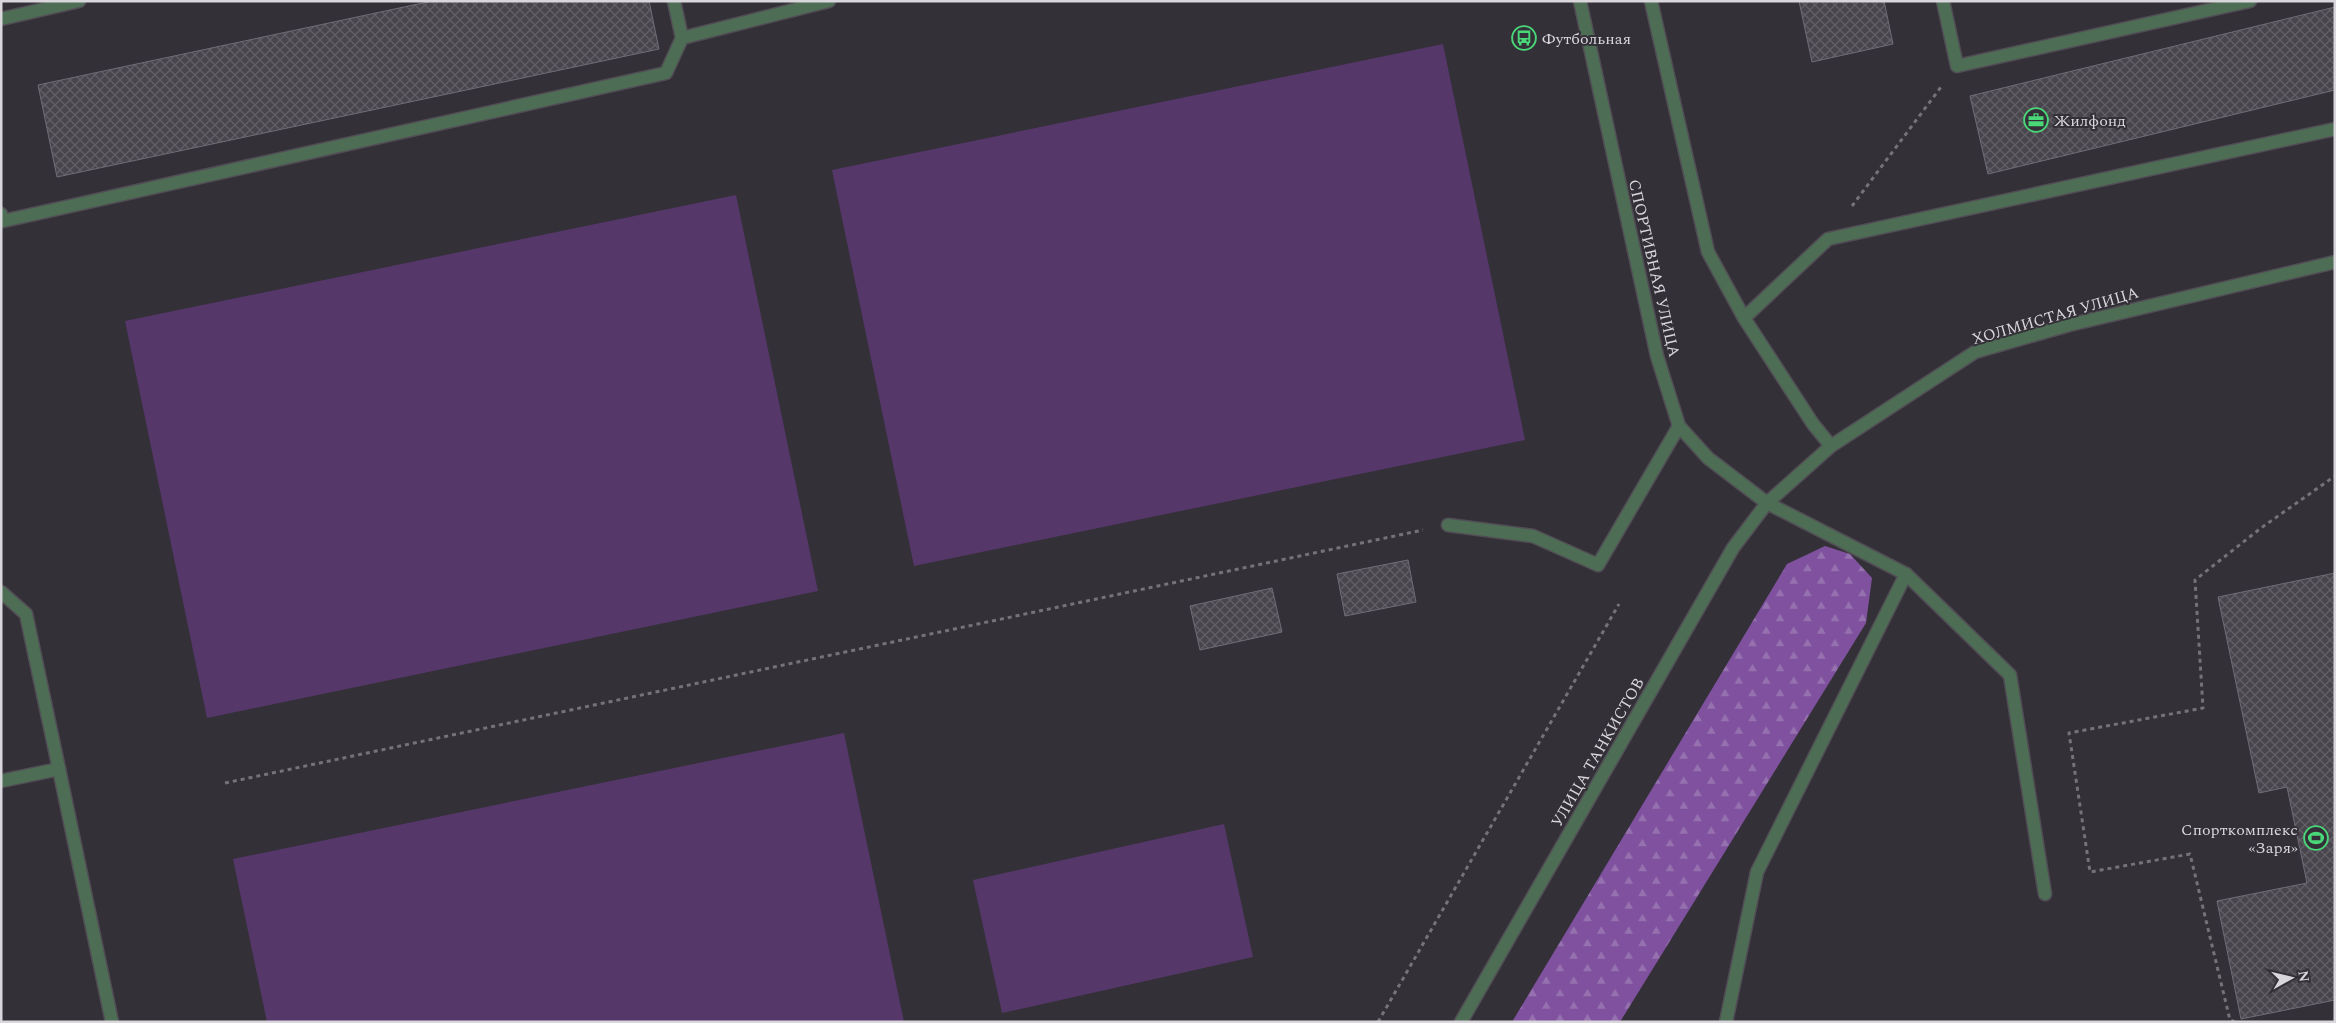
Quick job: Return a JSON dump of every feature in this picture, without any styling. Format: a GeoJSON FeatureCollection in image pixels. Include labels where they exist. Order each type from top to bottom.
{"type":"FeatureCollection","features":[{"type":"Feature","properties":{"kind":"street"},"geometry":{"type":"LineString","coordinates":[[1,19],[79,1]]}},
{"type":"Feature","properties":{"kind":"street"},"geometry":{"type":"LineString","coordinates":[[1,214],[3,221],[666,72],[682,38],[674,1]]}},
{"type":"Feature","properties":{"kind":"street"},"geometry":{"type":"LineString","coordinates":[[682,38],[829,1]]}},
{"type":"Feature","properties":{"kind":"street","name":"СПОРТИВНАЯ УЛИЦА"},"geometry":{"type":"LineString","coordinates":[[1580,1],[1657,356],[1679,426],[1708,458],[1767,503],[1906,574],[2010,675],[2045,894]]}},
{"type":"Feature","properties":{"kind":"street"},"geometry":{"type":"LineString","coordinates":[[1651,1],[1708,252],[1744,318],[1813,424],[1831,446]]}},
{"type":"Feature","properties":{"kind":"street"},"geometry":{"type":"LineString","coordinates":[[1943,1],[1957,66],[2250,1]]}},
{"type":"Feature","properties":{"kind":"street"},"geometry":{"type":"LineString","coordinates":[[1744,318],[1828,239],[2335,129]]}},
{"type":"Feature","properties":{"kind":"street","name":"ХОЛМИСТАЯ УЛИЦА"},"geometry":{"type":"LineString","coordinates":[[1767,503],[1831,446],[1975,352],[2069,325],[2335,262]]}},
{"type":"Feature","properties":{"kind":"street"},"geometry":{"type":"LineString","coordinates":[[1448,524],[1533,536],[1598,565],[1679,426]]}},
{"type":"Feature","properties":{"kind":"street","name":"УЛИЦА ТАНКИСТОВ"},"geometry":{"type":"LineString","coordinates":[[1461,1022],[1733,548],[1767,503]]}},
{"type":"Feature","properties":{"kind":"street"},"geometry":{"type":"LineString","coordinates":[[1726,1022],[1757,872],[1906,574]]}},
{"type":"Feature","properties":{"kind":"street"},"geometry":{"type":"LineString","coordinates":[[1,592],[26,614],[112,1022]]}},
{"type":"Feature","properties":{"kind":"street"},"geometry":{"type":"LineString","coordinates":[[1,781],[59,769]]}},
{"type":"Feature","properties":{"kind":"path"},"geometry":{"type":"LineString","coordinates":[[1828,239],[1957,66]]}},
{"type":"Feature","properties":{"kind":"path"},"geometry":{"type":"LineString","coordinates":[[2235,1022],[2230,1021],[2190,854],[2090,872],[2069,733],[2203,708],[2195,580],[2261,528],[2335,476]]}},
{"type":"Feature","properties":{"kind":"path"},"geometry":{"type":"LineString","coordinates":[[225,783],[1448,524]]}},
{"type":"Feature","properties":{"kind":"path"},"geometry":{"type":"LineString","coordinates":[[1378,1022],[1619,604]]}},
{"type":"Feature","properties":{"kind":"green space"},"geometry":{"type":"Polygon","coordinates":[[[1825,546],[1850,554],[1872,578],[1866,623],[1620,1022],[1512,1022],[1787,564],[1825,546]]]}},
{"type":"Feature","properties":{"kind":"shaded area"},"geometry":{"type":"Polygon","coordinates":[[[1443,44],[1525,440],[914,566],[832,170],[1443,44]]]}},
{"type":"Feature","properties":{"kind":"shaded area"},"geometry":{"type":"Polygon","coordinates":[[[736,195],[818,591],[207,718],[125,321],[736,195]]]}},
{"type":"Feature","properties":{"kind":"shaded area"},"geometry":{"type":"Polygon","coordinates":[[[844,733],[904,1022],[267,1022],[233,859],[844,733]]]}},
{"type":"Feature","properties":{"kind":"shaded area"},"geometry":{"type":"Polygon","coordinates":[[[1224,824],[1253,957],[1002,1013],[973,880],[1224,824]]]}},
{"type":"Feature","properties":{"kind":"building"},"geometry":{"type":"Polygon","coordinates":[[[432,1],[649,1],[659,49],[57,177],[38,85],[432,1]]]}},
{"type":"Feature","properties":{"kind":"building"},"geometry":{"type":"Polygon","coordinates":[[[1799,1],[1884,1],[1893,44],[1812,62],[1799,1]]]}},
{"type":"Feature","properties":{"kind":"building"},"geometry":{"type":"Polygon","coordinates":[[[2335,7],[2335,90],[1988,174],[1970,96],[2335,7]]]}},
{"type":"Feature","properties":{"kind":"building"},"geometry":{"type":"Polygon","coordinates":[[[1408,560],[1416,602],[1345,616],[1337,574],[1408,560]]]}},
{"type":"Feature","properties":{"kind":"building","name":"Спорткомплекс «Заря»"},"geometry":{"type":"Polygon","coordinates":[[[2335,573],[2335,1000],[2241,1019],[2217,901],[2307,883],[2287,787],[2259,793],[2218,597],[2335,573]]]}},
{"type":"Feature","properties":{"kind":"building"},"geometry":{"type":"Polygon","coordinates":[[[1272,588],[1282,632],[1200,650],[1190,606],[1272,588]]]}},
{"type":"Feature","properties":{"kind":"place","name":"Футбольная"},"geometry":{"type":"Point","coordinates":[1524,38]}},
{"type":"Feature","properties":{"kind":"place","name":"Жилфонд"},"geometry":{"type":"Point","coordinates":[2036,120]}},
{"type":"Feature","properties":{"kind":"place","name":"Спорткомплекс «Заря»"},"geometry":{"type":"Point","coordinates":[2316,838]}}]}
